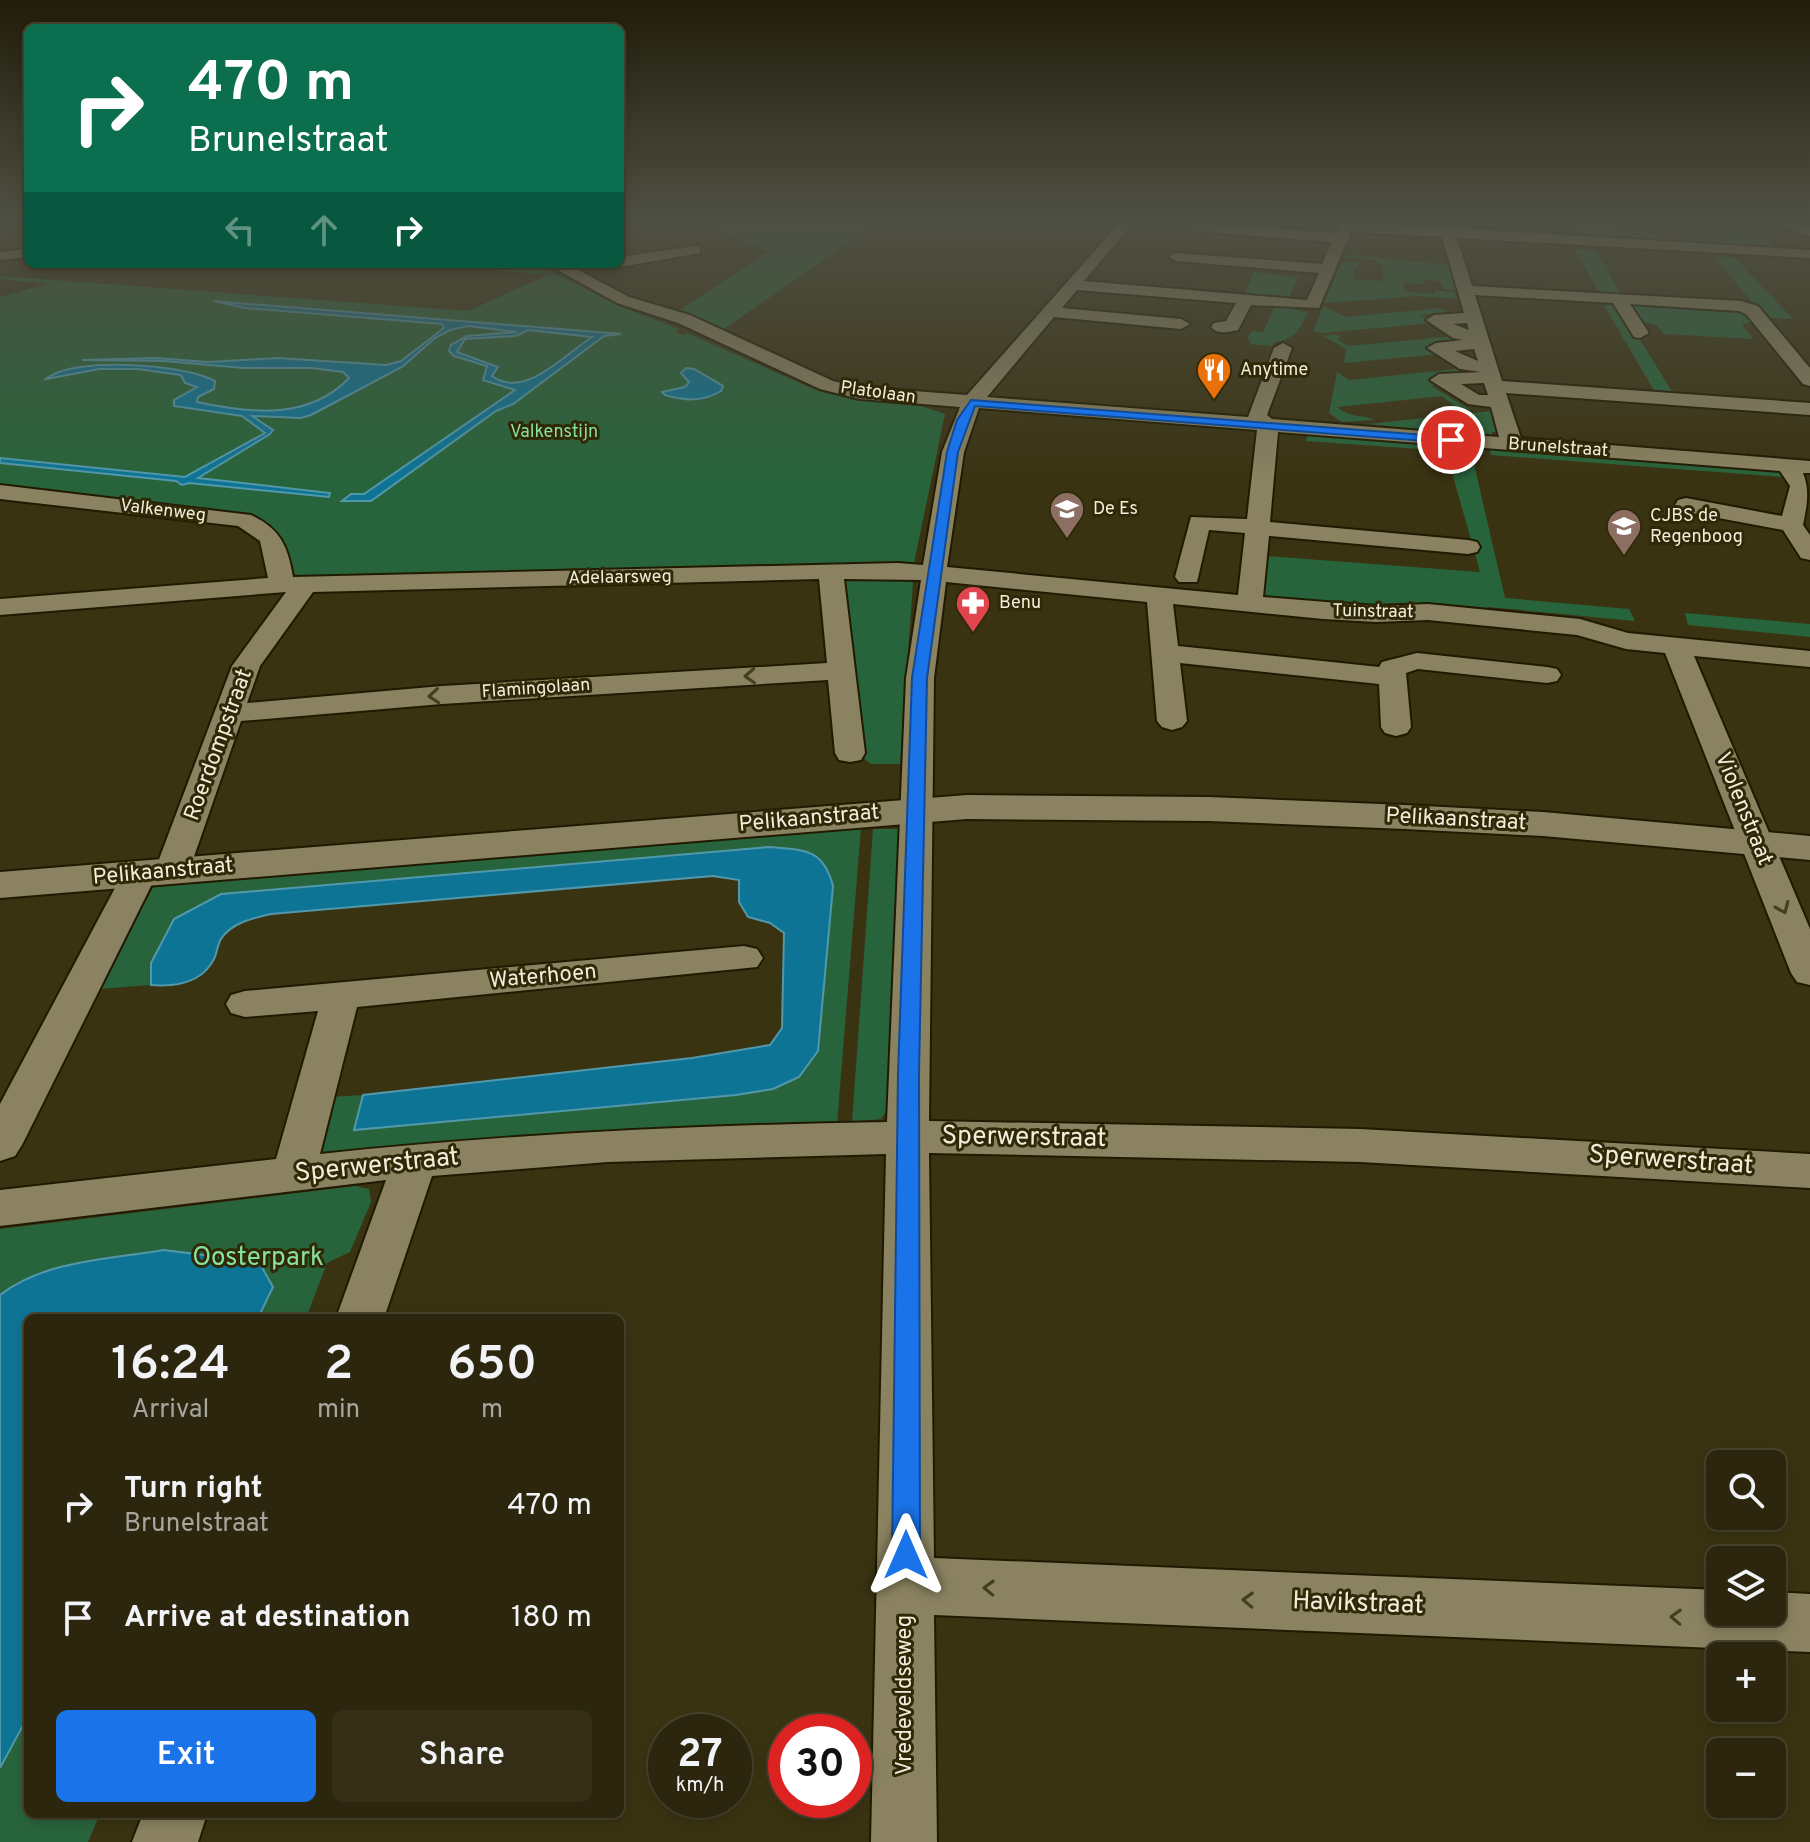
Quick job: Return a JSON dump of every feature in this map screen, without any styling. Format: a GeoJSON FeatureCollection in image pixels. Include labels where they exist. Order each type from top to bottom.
{"type":"FeatureCollection","features":[{"type":"Feature","properties":{"kind":"street","name":"Platolaan"},"geometry":{"type":"LineString","coordinates":[[645,307],[684,319],[827,385],[873,395],[971,403]]}},
{"type":"Feature","properties":{"kind":"street","name":"Vredeveldseweg"},"geometry":{"type":"LineString","coordinates":[[904,1842],[909,1137],[920,678],[953,452],[971,403],[1054,307]]}},
{"type":"Feature","properties":{"kind":"street"},"geometry":{"type":"LineString","coordinates":[[1220,327],[1232,326],[1242,307]]}},
{"type":"Feature","properties":{"kind":"street"},"geometry":{"type":"LineString","coordinates":[[1470,307],[1512,444]]}},
{"type":"Feature","properties":{"kind":"street"},"geometry":{"type":"LineString","coordinates":[[1624,307],[1640,333]]}},
{"type":"Feature","properties":{"kind":"street"},"geometry":{"type":"LineString","coordinates":[[1734,307],[1748,308],[1810,380]]}},
{"type":"Feature","properties":{"kind":"street"},"geometry":{"type":"LineString","coordinates":[[1050,312],[1181,324]]}},
{"type":"Feature","properties":{"kind":"street"},"geometry":{"type":"LineString","coordinates":[[1473,317],[1434,320],[1459,334],[1480,339]]}},
{"type":"Feature","properties":{"kind":"street"},"geometry":{"type":"LineString","coordinates":[[1480,339],[1436,348],[1493,383],[1759,414],[1810,409]]}},
{"type":"Feature","properties":{"kind":"street"},"geometry":{"type":"LineString","coordinates":[[1250,603],[1268,426],[1257,416],[1283,348]]}},
{"type":"Feature","properties":{"kind":"street","name":"Brunelstraat"},"geometry":{"type":"LineString","coordinates":[[971,403],[1512,444],[1802,477]]}},
{"type":"Feature","properties":{"kind":"street"},"geometry":{"type":"LineString","coordinates":[[1791,525],[1802,477]]}},
{"type":"Feature","properties":{"kind":"street","name":"Valkenweg"},"geometry":{"type":"LineString","coordinates":[[0,492],[243,520],[260,527],[272,538],[293,585]]}},
{"type":"Feature","properties":{"kind":"street"},"geometry":{"type":"LineString","coordinates":[[1686,505],[1791,525],[1810,553]]}},
{"type":"Feature","properties":{"kind":"street"},"geometry":{"type":"LineString","coordinates":[[1188,577],[1199,522],[1468,547]]}},
{"type":"Feature","properties":{"kind":"street"},"geometry":{"type":"LineString","coordinates":[[831,572],[850,753]]}},
{"type":"Feature","properties":{"kind":"street","name":"Adelaarsweg"},"geometry":{"type":"LineString","coordinates":[[0,607],[293,585],[934,572]]}},
{"type":"Feature","properties":{"kind":"street","name":"Tuinstraat"},"geometry":{"type":"LineString","coordinates":[[934,572],[1359,614],[1428,612],[1566,625],[1626,641],[1810,659]]}},
{"type":"Feature","properties":{"kind":"street","name":"Roerdompstraat"},"geometry":{"type":"LineString","coordinates":[[0,1145],[156,872],[231,713],[246,666],[293,585]]}},
{"type":"Feature","properties":{"kind":"street"},"geometry":{"type":"LineString","coordinates":[[1159,595],[1172,721]]}},
{"type":"Feature","properties":{"kind":"street","name":"Violenstraat"},"geometry":{"type":"LineString","coordinates":[[1676,646],[1810,973]]}},
{"type":"Feature","properties":{"kind":"street"},"geometry":{"type":"LineString","coordinates":[[1164,653],[1391,677]]}},
{"type":"Feature","properties":{"kind":"street"},"geometry":{"type":"LineString","coordinates":[[1396,727],[1392,668],[1417,661],[1547,675]]}},
{"type":"Feature","properties":{"kind":"street","name":"Flamingolaan"},"geometry":{"type":"LineString","coordinates":[[231,713],[457,694],[841,671]]}},
{"type":"Feature","properties":{"kind":"street","name":"Pelikaanstraat"},"geometry":{"type":"LineString","coordinates":[[0,885],[917,810],[1059,807],[1283,811],[1543,824],[1810,848]]}},
{"type":"Feature","properties":{"kind":"street","name":"Waterhoen"},"geometry":{"type":"LineString","coordinates":[[245,1004],[744,958]]}},
{"type":"Feature","properties":{"kind":"street"},"geometry":{"type":"LineString","coordinates":[[293,1175],[341,996]]}},
{"type":"Feature","properties":{"kind":"street","name":"Sperwerstraat"},"geometry":{"type":"LineString","coordinates":[[0,1208],[416,1159],[608,1146],[909,1137],[1310,1143],[1548,1153],[1810,1171]]}},
{"type":"Feature","properties":{"kind":"street"},"geometry":{"type":"LineString","coordinates":[[361,1314],[416,1159]]}},
{"type":"Feature","properties":{"kind":"street","name":"Havikstraat"},"geometry":{"type":"LineString","coordinates":[[906,1585],[1810,1623]]}},
{"type":"Feature","properties":{"kind":"street"},"geometry":{"type":"LineString","coordinates":[[165,1842],[174,1818]]}},
{"type":"Feature","properties":{"kind":"green space","name":"Valkenstijn"},"geometry":{"type":"Polygon","coordinates":[[[0,307],[414,307],[468,311],[477,307],[622,307],[818,391],[854,400],[921,406],[945,414],[914,563],[297,580],[277,535],[251,517],[0,490],[0,307]]]}},
{"type":"Feature","properties":{"kind":"green space"},"geometry":{"type":"Polygon","coordinates":[[[684,307],[756,307],[723,330],[678,311],[684,307]]]}},
{"type":"Feature","properties":{"kind":"green space"},"geometry":{"type":"Polygon","coordinates":[[[1275,307],[1308,312],[1299,328],[1287,339],[1274,342],[1272,346],[1250,344],[1251,340],[1247,339],[1251,331],[1263,332],[1275,307]]]}},
{"type":"Feature","properties":{"kind":"green space"},"geometry":{"type":"Polygon","coordinates":[[[1323,307],[1346,317],[1440,308],[1449,313],[1420,315],[1433,323],[1321,333],[1313,331],[1323,307]]]}},
{"type":"Feature","properties":{"kind":"green space"},"geometry":{"type":"Polygon","coordinates":[[[1605,307],[1620,307],[1673,393],[1655,392],[1605,307]]]}},
{"type":"Feature","properties":{"kind":"green space"},"geometry":{"type":"Polygon","coordinates":[[[1628,307],[1743,310],[1756,322],[1742,324],[1753,339],[1664,334],[1656,325],[1638,321],[1628,307]]]}},
{"type":"Feature","properties":{"kind":"green space"},"geometry":{"type":"Polygon","coordinates":[[[1750,307],[1782,307],[1793,319],[1770,318],[1750,307]]]}},
{"type":"Feature","properties":{"kind":"green space"},"geometry":{"type":"Polygon","coordinates":[[[1335,334],[1341,338],[1336,339],[1348,346],[1468,335],[1472,340],[1429,347],[1440,354],[1344,363],[1346,349],[1324,336],[1335,334]]]}},
{"type":"Feature","properties":{"kind":"green space"},"geometry":{"type":"Polygon","coordinates":[[[1476,367],[1482,372],[1431,379],[1440,384],[1431,386],[1471,410],[1461,411],[1442,396],[1337,407],[1348,414],[1375,420],[1342,422],[1329,413],[1337,372],[1349,380],[1476,367]]]}},
{"type":"Feature","properties":{"kind":"green space"},"geometry":{"type":"Polygon","coordinates":[[[1492,411],[1499,432],[1492,432],[1492,436],[1367,424],[1492,411]]]}},
{"type":"Feature","properties":{"kind":"green space"},"geometry":{"type":"Polygon","coordinates":[[[1308,434],[1470,447],[1505,598],[1629,609],[1635,621],[1488,607],[1488,612],[1272,601],[1263,592],[1265,556],[1480,572],[1446,451],[1306,441],[1308,434]]]}},
{"type":"Feature","properties":{"kind":"green space"},"geometry":{"type":"Polygon","coordinates":[[[1489,448],[1777,470],[1782,477],[1491,455],[1489,448]]]}},
{"type":"Feature","properties":{"kind":"green space"},"geometry":{"type":"Polygon","coordinates":[[[898,576],[913,583],[900,764],[871,764],[858,754],[843,578],[898,576]]]}},
{"type":"Feature","properties":{"kind":"green space"},"geometry":{"type":"Polygon","coordinates":[[[1685,613],[1810,624],[1810,637],[1688,625],[1685,613]]]}},
{"type":"Feature","properties":{"kind":"green space"},"geometry":{"type":"Polygon","coordinates":[[[861,828],[837,1124],[330,1155],[313,1150],[330,1097],[363,1095],[354,1130],[736,1095],[773,1089],[799,1077],[803,850],[769,847],[221,894],[151,963],[151,985],[98,989],[156,882],[861,828]]]}},
{"type":"Feature","properties":{"kind":"green space"},"geometry":{"type":"Polygon","coordinates":[[[873,829],[900,829],[891,1104],[881,1119],[852,1122],[873,829]]]}},
{"type":"Feature","properties":{"kind":"green space","name":"Oosterpark"},"geometry":{"type":"Polygon","coordinates":[[[355,1186],[369,1189],[371,1202],[350,1252],[327,1263],[308,1314],[24,1314],[24,1818],[98,1818],[88,1842],[0,1842],[0,1229],[355,1186]]]}},
{"type":"Feature","properties":{"kind":"water"},"geometry":{"type":"Polygon","coordinates":[[[240,307],[288,307],[621,334],[604,336],[513,404],[496,411],[371,501],[342,501],[351,494],[364,494],[515,390],[483,380],[487,366],[454,356],[449,351],[451,345],[467,336],[517,332],[468,326],[450,330],[435,338],[402,367],[311,415],[301,418],[252,416],[273,430],[270,434],[198,478],[330,493],[329,497],[189,483],[182,485],[176,481],[0,463],[0,458],[185,477],[265,433],[242,416],[174,406],[174,400],[197,387],[185,383],[181,375],[137,369],[99,369],[46,379],[79,367],[129,365],[200,375],[215,381],[214,389],[198,397],[197,402],[257,411],[297,407],[315,401],[333,392],[349,378],[343,372],[312,368],[82,360],[156,358],[208,362],[278,358],[386,365],[401,361],[444,328],[442,324],[240,307]],[[528,330],[516,336],[465,339],[457,352],[498,367],[492,376],[505,382],[531,379],[592,337],[528,330]]]}},
{"type":"Feature","properties":{"kind":"water"},"geometry":{"type":"Polygon","coordinates":[[[686,368],[694,369],[723,386],[721,391],[694,399],[665,395],[662,392],[685,387],[689,382],[681,373],[686,368]]]}},
{"type":"Feature","properties":{"kind":"water"},"geometry":{"type":"Polygon","coordinates":[[[769,847],[810,853],[824,864],[833,886],[818,1051],[799,1077],[773,1089],[354,1130],[363,1095],[692,1058],[770,1045],[782,1028],[784,933],[770,923],[748,917],[739,902],[739,880],[713,876],[271,914],[250,919],[225,933],[210,966],[196,978],[180,984],[151,985],[151,963],[174,919],[221,894],[769,847]]]}},
{"type":"Feature","properties":{"kind":"water"},"geometry":{"type":"Polygon","coordinates":[[[164,1250],[259,1262],[273,1287],[260,1314],[24,1314],[24,1723],[0,1768],[0,1295],[37,1274],[100,1259],[164,1250]]]}},
{"type":"Feature","properties":{"kind":"place","name":"Anytime"},"geometry":{"type":"Point","coordinates":[1214,401]}},
{"type":"Feature","properties":{"kind":"place","name":"De Es"},"geometry":{"type":"Point","coordinates":[1067,540]}},
{"type":"Feature","properties":{"kind":"place","name":"CJBS de Regenboog"},"geometry":{"type":"Point","coordinates":[1624,557]}},
{"type":"Feature","properties":{"kind":"place","name":"Benu"},"geometry":{"type":"Point","coordinates":[973,634]}},
{"type":"Feature","properties":{"kind":"route"},"geometry":{"type":"LineString","coordinates":[[906,1555],[908,1073],[920,678],[953,452],[962,420],[971,403],[1451,440]]}}]}
